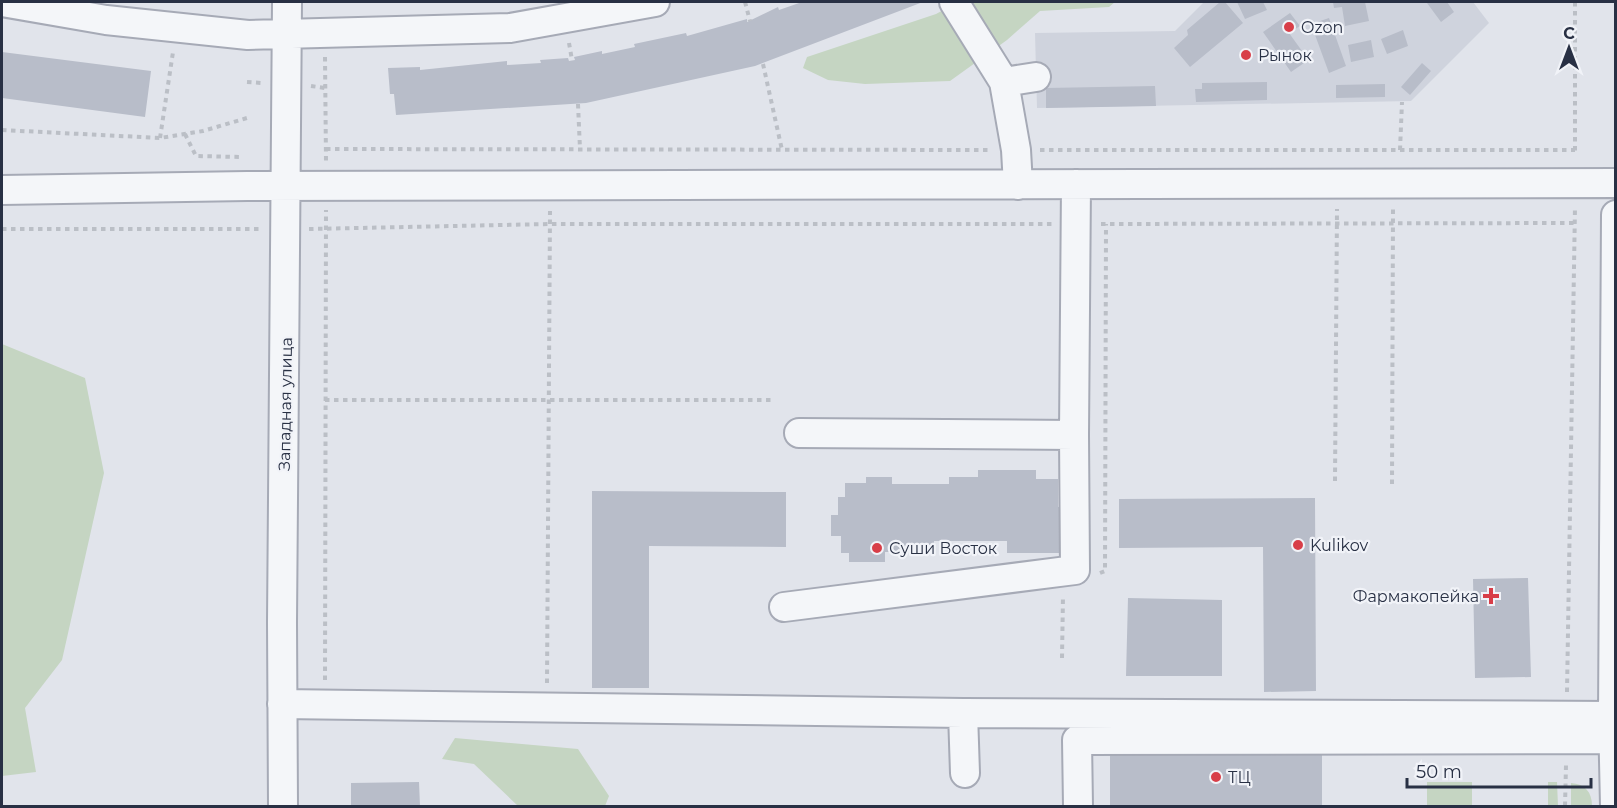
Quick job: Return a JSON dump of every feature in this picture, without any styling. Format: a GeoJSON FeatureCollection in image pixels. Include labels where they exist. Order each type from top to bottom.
{"type":"FeatureCollection","features":[{"type":"Feature","properties":{"kind":"street"},"geometry":{"type":"LineString","coordinates":[[2,2],[176,28],[248,35],[510,28],[655,2]]}},
{"type":"Feature","properties":{"kind":"street","name":"Западная улица"},"geometry":{"type":"LineString","coordinates":[[284,807],[282,704],[287,2]]}},
{"type":"Feature","properties":{"kind":"street"},"geometry":{"type":"LineString","coordinates":[[954,2],[1004,82],[1016,150],[1018,185]]}},
{"type":"Feature","properties":{"kind":"street"},"geometry":{"type":"LineString","coordinates":[[1004,82],[1036,77]]}},
{"type":"Feature","properties":{"kind":"street"},"geometry":{"type":"LineString","coordinates":[[2,190],[1616,183]]}},
{"type":"Feature","properties":{"kind":"street"},"geometry":{"type":"LineString","coordinates":[[784,607],[1075,570],[1076,184]]}},
{"type":"Feature","properties":{"kind":"street"},"geometry":{"type":"LineString","coordinates":[[1615,807],[1616,215]]}},
{"type":"Feature","properties":{"kind":"street"},"geometry":{"type":"LineString","coordinates":[[799,433],[1074,435]]}},
{"type":"Feature","properties":{"kind":"street"},"geometry":{"type":"LineString","coordinates":[[282,704],[963,713],[1566,728]]}},
{"type":"Feature","properties":{"kind":"street"},"geometry":{"type":"LineString","coordinates":[[963,713],[965,772]]}},
{"type":"Feature","properties":{"kind":"street"},"geometry":{"type":"LineString","coordinates":[[1078,807],[1077,740],[1614,728]]}},
{"type":"Feature","properties":{"kind":"path"},"geometry":{"type":"LineString","coordinates":[[745,2],[750,21]]}},
{"type":"Feature","properties":{"kind":"path"},"geometry":{"type":"LineString","coordinates":[[1565,807],[1575,183],[1575,2]]}},
{"type":"Feature","properties":{"kind":"path"},"geometry":{"type":"LineString","coordinates":[[159,138],[176,28]]}},
{"type":"Feature","properties":{"kind":"path"},"geometry":{"type":"LineString","coordinates":[[325,34],[326,704]]}},
{"type":"Feature","properties":{"kind":"path"},"geometry":{"type":"LineString","coordinates":[[763,64],[782,150]]}},
{"type":"Feature","properties":{"kind":"path"},"geometry":{"type":"LineString","coordinates":[[1400,150],[1402,102]]}},
{"type":"Feature","properties":{"kind":"path"},"geometry":{"type":"LineString","coordinates":[[578,104],[580,149]]}},
{"type":"Feature","properties":{"kind":"path"},"geometry":{"type":"LineString","coordinates":[[2,130],[159,138],[185,134],[247,118]]}},
{"type":"Feature","properties":{"kind":"path"},"geometry":{"type":"LineString","coordinates":[[185,134],[196,156],[247,157]]}},
{"type":"Feature","properties":{"kind":"path"},"geometry":{"type":"LineString","coordinates":[[326,149],[1575,150]]}},
{"type":"Feature","properties":{"kind":"path"},"geometry":{"type":"LineString","coordinates":[[1335,481],[1337,184]]}},
{"type":"Feature","properties":{"kind":"path"},"geometry":{"type":"LineString","coordinates":[[1392,484],[1393,184]]}},
{"type":"Feature","properties":{"kind":"path"},"geometry":{"type":"LineString","coordinates":[[547,707],[550,186]]}},
{"type":"Feature","properties":{"kind":"path"},"geometry":{"type":"LineString","coordinates":[[2,229],[326,229],[550,224],[1574,224]]}},
{"type":"Feature","properties":{"kind":"path"},"geometry":{"type":"LineString","coordinates":[[325,400],[775,400]]}},
{"type":"Feature","properties":{"kind":"path"},"geometry":{"type":"LineString","coordinates":[[1062,658],[1063,590]]}},
{"type":"Feature","properties":{"kind":"shaded area","name":"Рынок"},"geometry":{"type":"Polygon","coordinates":[[[1204,2],[1473,2],[1489,23],[1411,101],[1037,108],[1035,33],[1175,31],[1204,2]]]}},
{"type":"Feature","properties":{"kind":"green space"},"geometry":{"type":"Polygon","coordinates":[[[958,2],[1115,2],[1109,7],[1040,11],[1007,40],[950,81],[865,84],[828,80],[803,68],[807,57],[936,14],[958,2]]]}},
{"type":"Feature","properties":{"kind":"green space"},"geometry":{"type":"Polygon","coordinates":[[[2,344],[85,378],[104,473],[62,660],[25,708],[36,772],[2,776],[2,344]]]}},
{"type":"Feature","properties":{"kind":"green space"},"geometry":{"type":"Polygon","coordinates":[[[455,738],[578,749],[609,796],[605,806],[518,806],[474,764],[442,759],[455,738]]]}},
{"type":"Feature","properties":{"kind":"green space"},"geometry":{"type":"Polygon","coordinates":[[[1427,782],[1472,782],[1472,806],[1427,806],[1427,782]]]}},
{"type":"Feature","properties":{"kind":"green space"},"geometry":{"type":"Polygon","coordinates":[[[1548,782],[1557,782],[1558,806],[1548,806],[1548,782]]]}},
{"type":"Feature","properties":{"kind":"green space"},"geometry":{"type":"Polygon","coordinates":[[[1571,783],[1587,790],[1592,806],[1571,806],[1571,783]]]}},
{"type":"Feature","properties":{"kind":"building"},"geometry":{"type":"Polygon","coordinates":[[[802,2],[923,2],[755,66],[586,103],[396,115],[394,94],[390,94],[388,68],[420,67],[420,70],[507,61],[507,65],[541,63],[540,60],[568,58],[569,61],[575,60],[574,57],[602,51],[602,54],[635,47],[634,44],[686,33],[687,36],[747,19],[747,22],[778,7],[779,10],[802,2]]]}},
{"type":"Feature","properties":{"kind":"building"},"geometry":{"type":"Polygon","coordinates":[[[1220,2],[1225,2],[1243,23],[1190,67],[1174,48],[1188,35],[1187,30],[1220,2]]]}},
{"type":"Feature","properties":{"kind":"building"},"geometry":{"type":"Polygon","coordinates":[[[1237,2],[1263,2],[1267,10],[1245,19],[1237,2]]]}},
{"type":"Feature","properties":{"kind":"building"},"geometry":{"type":"Polygon","coordinates":[[[1333,2],[1365,2],[1369,21],[1345,26],[1342,7],[1334,8],[1333,2]]]}},
{"type":"Feature","properties":{"kind":"building"},"geometry":{"type":"Polygon","coordinates":[[[1447,2],[1454,12],[1441,22],[1427,3],[1447,2]]]}},
{"type":"Feature","properties":{"kind":"building"},"geometry":{"type":"Polygon","coordinates":[[[1290,13],[1300,26],[1289,33],[1302,51],[1298,54],[1304,63],[1291,72],[1263,32],[1290,13]]]}},
{"type":"Feature","properties":{"kind":"building"},"geometry":{"type":"Polygon","coordinates":[[[1329,18],[1346,66],[1329,73],[1311,24],[1329,18]]]}},
{"type":"Feature","properties":{"kind":"building"},"geometry":{"type":"Polygon","coordinates":[[[1403,30],[1408,46],[1387,54],[1381,39],[1403,30]]]}},
{"type":"Feature","properties":{"kind":"building"},"geometry":{"type":"Polygon","coordinates":[[[1371,40],[1374,57],[1351,62],[1348,45],[1371,40]]]}},
{"type":"Feature","properties":{"kind":"building"},"geometry":{"type":"Polygon","coordinates":[[[2,52],[151,71],[145,117],[2,98],[2,52]]]}},
{"type":"Feature","properties":{"kind":"building"},"geometry":{"type":"Polygon","coordinates":[[[1422,63],[1431,71],[1410,95],[1401,87],[1422,63]]]}},
{"type":"Feature","properties":{"kind":"building"},"geometry":{"type":"Polygon","coordinates":[[[1267,82],[1267,100],[1196,102],[1195,89],[1202,89],[1202,83],[1267,82]]]}},
{"type":"Feature","properties":{"kind":"building"},"geometry":{"type":"Polygon","coordinates":[[[1385,84],[1385,97],[1336,98],[1336,85],[1385,84]]]}},
{"type":"Feature","properties":{"kind":"building"},"geometry":{"type":"Polygon","coordinates":[[[1155,86],[1156,106],[1046,108],[1046,88],[1155,86]]]}},
{"type":"Feature","properties":{"kind":"building"},"geometry":{"type":"Polygon","coordinates":[[[978,470],[1036,470],[1036,479],[1058,479],[1058,507],[1070,507],[1070,553],[1007,553],[1007,541],[934,541],[934,552],[885,552],[885,562],[849,562],[849,553],[841,553],[841,536],[831,536],[831,515],[838,515],[838,497],[845,497],[845,483],[866,483],[866,477],[892,477],[892,484],[949,484],[949,477],[978,477],[978,470]]]}},
{"type":"Feature","properties":{"kind":"building"},"geometry":{"type":"Polygon","coordinates":[[[592,491],[786,492],[786,547],[649,546],[649,688],[592,688],[592,491]]]}},
{"type":"Feature","properties":{"kind":"building"},"geometry":{"type":"Polygon","coordinates":[[[1315,498],[1316,691],[1264,692],[1263,547],[1119,548],[1119,499],[1315,498]]]}},
{"type":"Feature","properties":{"kind":"building"},"geometry":{"type":"Polygon","coordinates":[[[1528,578],[1531,677],[1475,678],[1473,579],[1528,578]]]}},
{"type":"Feature","properties":{"kind":"building"},"geometry":{"type":"Polygon","coordinates":[[[1128,598],[1222,600],[1222,676],[1126,676],[1128,598]]]}},
{"type":"Feature","properties":{"kind":"building","name":"ТЦ"},"geometry":{"type":"Polygon","coordinates":[[[1322,746],[1322,806],[1110,806],[1110,748],[1322,746]]]}},
{"type":"Feature","properties":{"kind":"building"},"geometry":{"type":"Polygon","coordinates":[[[419,782],[420,806],[351,806],[351,783],[419,782]]]}},
{"type":"Feature","properties":{"kind":"place","name":"Ozon"},"geometry":{"type":"Point","coordinates":[1289,27]}},
{"type":"Feature","properties":{"kind":"place","name":"Рынок"},"geometry":{"type":"Point","coordinates":[1246,55]}},
{"type":"Feature","properties":{"kind":"place","name":"Kulikov"},"geometry":{"type":"Point","coordinates":[1298,545]}},
{"type":"Feature","properties":{"kind":"place","name":"Суши Восток"},"geometry":{"type":"Point","coordinates":[877,548]}},
{"type":"Feature","properties":{"kind":"place","name":"Фармакопейка"},"geometry":{"type":"Point","coordinates":[1491,596]}},
{"type":"Feature","properties":{"kind":"place","name":"ТЦ"},"geometry":{"type":"Point","coordinates":[1216,777]}}]}
